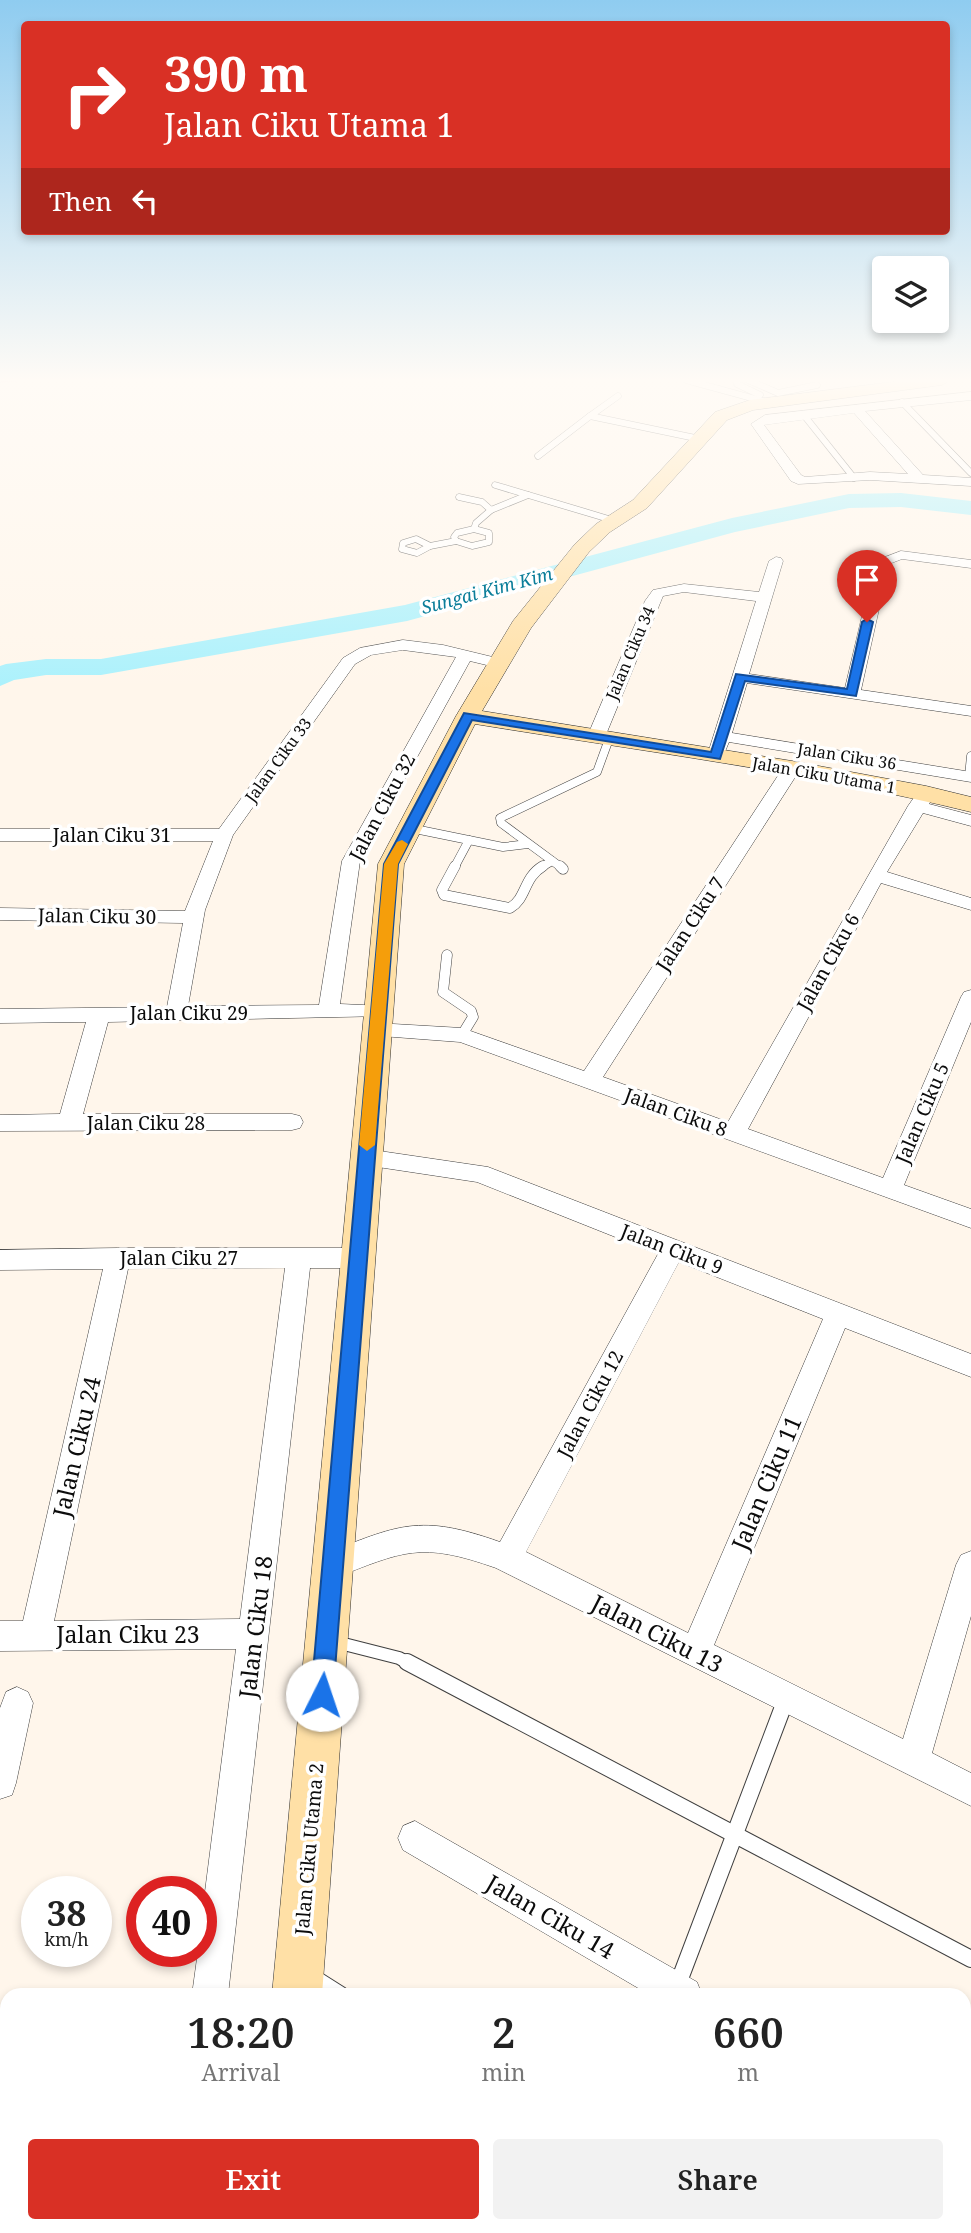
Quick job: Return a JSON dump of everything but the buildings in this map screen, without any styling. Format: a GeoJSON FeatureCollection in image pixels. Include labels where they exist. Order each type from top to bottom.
{"type":"FeatureCollection","features":[{"type":"Feature","properties":{"kind":"street","name":"Jalan Ciku Utama 2"},"geometry":{"type":"LineString","coordinates":[[298,1982],[391,864],[468,716],[521,625],[582,548],[612,520],[640,504],[658,484]]}},
{"type":"Feature","properties":{"kind":"street"},"geometry":{"type":"LineString","coordinates":[[852,693],[882,561],[901,555],[971,564]]}},
{"type":"Feature","properties":{"kind":"street"},"geometry":{"type":"LineString","coordinates":[[719,746],[776,561]]}},
{"type":"Feature","properties":{"kind":"street","name":"Jalan Ciku 34"},"geometry":{"type":"LineString","coordinates":[[602,738],[652,601],[658,593],[667,589],[684,588],[764,597]]}},
{"type":"Feature","properties":{"kind":"street","name":"Jalan Ciku 33"},"geometry":{"type":"LineString","coordinates":[[176,1013],[194,917],[224,835],[349,660],[373,648],[397,645],[499,663]]}},
{"type":"Feature","properties":{"kind":"street","name":"Jalan Ciku 32"},"geometry":{"type":"LineString","coordinates":[[328,1012],[351,861],[465,656]]}},
{"type":"Feature","properties":{"kind":"street"},"geometry":{"type":"LineString","coordinates":[[740,677],[971,711]]}},
{"type":"Feature","properties":{"kind":"street","name":"Jalan Ciku Utama 1"},"geometry":{"type":"LineString","coordinates":[[468,716],[602,738],[719,746],[792,768],[921,799],[971,805]]}},
{"type":"Feature","properties":{"kind":"street","name":"Jalan Ciku 36"},"geometry":{"type":"LineString","coordinates":[[719,746],[970,777]]}},
{"type":"Feature","properties":{"kind":"street","name":"Jalan Ciku 7"},"geometry":{"type":"LineString","coordinates":[[589,1081],[792,768]]}},
{"type":"Feature","properties":{"kind":"street"},"geometry":{"type":"LineString","coordinates":[[921,799],[971,821]]}},
{"type":"Feature","properties":{"kind":"street","name":"Jalan Ciku 6"},"geometry":{"type":"LineString","coordinates":[[734,1133],[876,875],[921,799]]}},
{"type":"Feature","properties":{"kind":"street","name":"Jalan Ciku 31"},"geometry":{"type":"LineString","coordinates":[[0,835],[224,835]]}},
{"type":"Feature","properties":{"kind":"street"},"geometry":{"type":"LineString","coordinates":[[876,875],[971,904]]}},
{"type":"Feature","properties":{"kind":"street","name":"Jalan Ciku 30"},"geometry":{"type":"LineString","coordinates":[[0,914],[194,917]]}},
{"type":"Feature","properties":{"kind":"street","name":"Jalan Ciku 5"},"geometry":{"type":"LineString","coordinates":[[890,1190],[971,997]]}},
{"type":"Feature","properties":{"kind":"street","name":"Jalan Ciku 29"},"geometry":{"type":"LineString","coordinates":[[0,1016],[328,1012],[377,1020]]}},
{"type":"Feature","properties":{"kind":"street"},"geometry":{"type":"LineString","coordinates":[[69,1123],[99,1014]]}},
{"type":"Feature","properties":{"kind":"street","name":"Jalan Ciku 8"},"geometry":{"type":"LineString","coordinates":[[377,1020],[462,1035],[971,1219]]}},
{"type":"Feature","properties":{"kind":"street","name":"Jalan Ciku 28"},"geometry":{"type":"LineString","coordinates":[[0,1123],[292,1122]]}},
{"type":"Feature","properties":{"kind":"street","name":"Jalan Ciku 9"},"geometry":{"type":"LineString","coordinates":[[366,1158],[475,1172],[971,1366]]}},
{"type":"Feature","properties":{"kind":"street","name":"Jalan Ciku 12"},"geometry":{"type":"LineString","coordinates":[[507,1558],[673,1250]]}},
{"type":"Feature","properties":{"kind":"street","name":"Jalan Ciku 24"},"geometry":{"type":"LineString","coordinates":[[35,1636],[118,1258]]}},
{"type":"Feature","properties":{"kind":"street","name":"Jalan Ciku 18"},"geometry":{"type":"LineString","coordinates":[[211,1988],[299,1258]]}},
{"type":"Feature","properties":{"kind":"street","name":"Jalan Ciku 27"},"geometry":{"type":"LineString","coordinates":[[0,1259],[358,1258]]}},
{"type":"Feature","properties":{"kind":"street","name":"Jalan Ciku 11"},"geometry":{"type":"LineString","coordinates":[[695,1653],[838,1314]]}},
{"type":"Feature","properties":{"kind":"street","name":"Jalan Ciku 13"},"geometry":{"type":"LineString","coordinates":[[332,1565],[407,1538],[438,1539],[472,1546],[507,1558],[971,1790]]}},
{"type":"Feature","properties":{"kind":"street"},"geometry":{"type":"LineString","coordinates":[[913,1761],[971,1565]]}},
{"type":"Feature","properties":{"kind":"street","name":"Jalan Ciku 23"},"geometry":{"type":"LineString","coordinates":[[0,1636],[255,1634]]}},
{"type":"Feature","properties":{"kind":"street"},"geometry":{"type":"LineString","coordinates":[[0,1783],[17,1703]]}},
{"type":"Feature","properties":{"kind":"street","name":"Jalan Ciku 14"},"geometry":{"type":"LineString","coordinates":[[415,1838],[673,1988]]}},
{"type":"Feature","properties":{"kind":"lane"},"geometry":{"type":"LineString","coordinates":[[495,485],[612,520]]}},
{"type":"Feature","properties":{"kind":"lane"},"geometry":{"type":"LineString","coordinates":[[474,529],[476,523],[491,510],[528,495]]}},
{"type":"Feature","properties":{"kind":"lane"},"geometry":{"type":"LineString","coordinates":[[459,497],[482,502],[491,510]]}},
{"type":"Feature","properties":{"kind":"lane"},"geometry":{"type":"LineString","coordinates":[[430,546],[456,541],[472,546],[489,542],[491,537],[489,533],[474,529],[457,533],[454,537],[456,541]]}},
{"type":"Feature","properties":{"kind":"lane"},"geometry":{"type":"LineString","coordinates":[[563,869],[501,823],[500,818],[599,771],[602,738]]}},
{"type":"Feature","properties":{"kind":"lane"},"geometry":{"type":"LineString","coordinates":[[970,777],[971,756]]}},
{"type":"Feature","properties":{"kind":"lane"},"geometry":{"type":"LineString","coordinates":[[410,828],[503,848],[528,844]]}},
{"type":"Feature","properties":{"kind":"lane"},"geometry":{"type":"LineString","coordinates":[[469,839],[442,890],[447,896],[510,908],[517,904],[531,873],[552,861]]}},
{"type":"Feature","properties":{"kind":"lane"},"geometry":{"type":"LineString","coordinates":[[447,956],[441,985],[443,992],[471,1012],[473,1017],[462,1035]]}},
{"type":"Feature","properties":{"kind":"lane"},"geometry":{"type":"LineString","coordinates":[[326,1640],[399,1658],[971,1959]]}},
{"type":"Feature","properties":{"kind":"lane"},"geometry":{"type":"LineString","coordinates":[[681,1988],[786,1699]]}},
{"type":"Feature","properties":{"kind":"lane"},"geometry":{"type":"LineString","coordinates":[[298,1982],[318,1988]]}},
{"type":"Feature","properties":{"kind":"waterway","name":"Sungai Kim Kim"},"geometry":{"type":"LineString","coordinates":[[0,677],[6,673],[46,667],[101,667],[407,613],[732,525],[849,501],[901,500],[971,508]]}},
{"type":"Feature","properties":{"kind":"slow traffic"},"geometry":{"type":"LineString","coordinates":[[367,1145],[391,864],[402,844]]}},
{"type":"Feature","properties":{"kind":"route"},"geometry":{"type":"LineString","coordinates":[[322,1695],[391,864],[468,716],[716,756],[740,677],[852,693],[867,622]]}}]}
